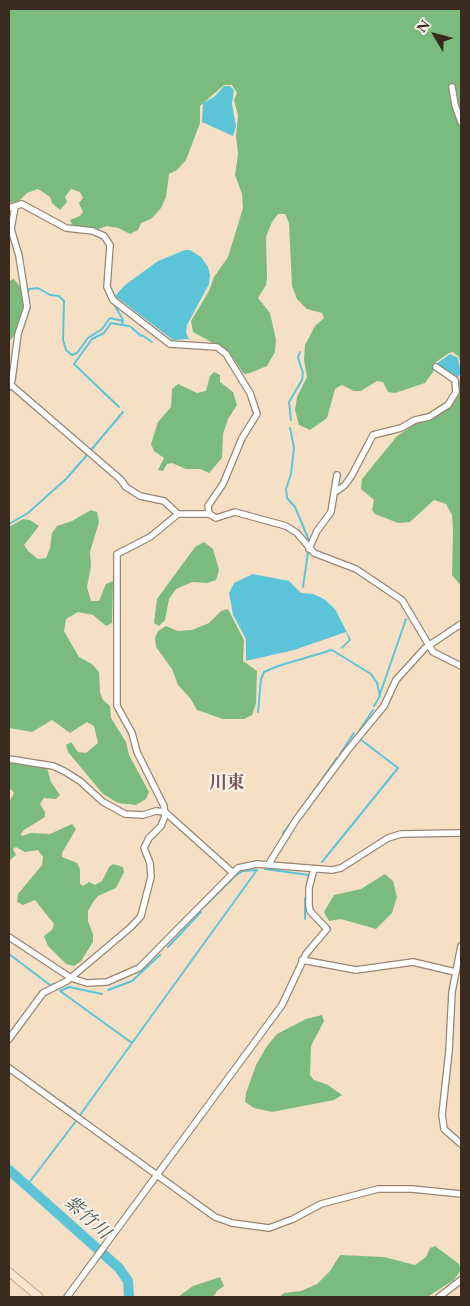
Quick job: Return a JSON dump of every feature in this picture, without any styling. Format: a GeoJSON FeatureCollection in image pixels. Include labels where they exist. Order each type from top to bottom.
{"type":"FeatureCollection","features":[{"type":"Feature","properties":{"kind":"main road"},"geometry":{"type":"LineString","coordinates":[[9,1272],[40,1297]]}},
{"type":"Feature","properties":{"kind":"street"},"geometry":{"type":"LineString","coordinates":[[452,87],[454,105],[461,122]]}},
{"type":"Feature","properties":{"kind":"street"},"geometry":{"type":"LineString","coordinates":[[178,514],[164,501],[140,496],[126,487],[120,479],[10,386],[18,334],[27,307],[19,256],[11,229],[12,208],[22,204],[66,228],[93,232],[104,236],[110,245],[107,287],[113,300],[170,344],[217,347],[231,362],[250,393],[257,414],[242,438],[223,484],[208,506],[208,514]]}},
{"type":"Feature","properties":{"kind":"street"},"geometry":{"type":"LineString","coordinates":[[372,435],[401,428],[415,420],[430,417],[448,405],[456,392],[455,380],[436,367]]}},
{"type":"Feature","properties":{"kind":"street"},"geometry":{"type":"LineString","coordinates":[[334,493],[348,480],[376,429]]}},
{"type":"Feature","properties":{"kind":"street"},"geometry":{"type":"LineString","coordinates":[[309,549],[317,531],[330,512],[337,475]]}},
{"type":"Feature","properties":{"kind":"street"},"geometry":{"type":"LineString","coordinates":[[232,872],[165,812],[137,752],[132,733],[117,706],[115,555],[150,537],[178,514],[208,514],[216,518],[229,513],[241,512],[286,526],[297,533],[309,549],[356,569],[402,600],[428,646],[437,656],[461,666]]}},
{"type":"Feature","properties":{"kind":"street"},"geometry":{"type":"LineString","coordinates":[[268,865],[296,820],[347,751],[384,706],[396,680],[428,646],[461,624]]}},
{"type":"Feature","properties":{"kind":"street"},"geometry":{"type":"LineString","coordinates":[[9,759],[53,766],[64,771],[80,781],[104,802],[125,814],[143,815],[156,811],[165,812]]}},
{"type":"Feature","properties":{"kind":"street"},"geometry":{"type":"LineString","coordinates":[[9,1039],[39,997],[71,978],[132,927],[141,916],[151,877],[150,863],[144,848],[164,822],[165,812]]}},
{"type":"Feature","properties":{"kind":"street"},"geometry":{"type":"LineString","coordinates":[[9,937],[71,978],[87,983],[107,982],[139,968],[232,872],[249,864],[314,869],[341,868],[388,838],[401,834],[461,833]]}},
{"type":"Feature","properties":{"kind":"street"},"geometry":{"type":"LineString","coordinates":[[68,1297],[282,1005],[294,982],[302,960],[311,946],[327,929],[310,911],[309,888],[314,869]]}},
{"type":"Feature","properties":{"kind":"street"},"geometry":{"type":"LineString","coordinates":[[461,946],[455,972],[442,1123],[449,1135],[461,1144]]}},
{"type":"Feature","properties":{"kind":"street"},"geometry":{"type":"LineString","coordinates":[[302,960],[328,967],[356,970],[413,962],[455,972]]}},
{"type":"Feature","properties":{"kind":"street"},"geometry":{"type":"LineString","coordinates":[[9,1068],[215,1217],[232,1223],[260,1229],[277,1226],[321,1204],[378,1189],[412,1189],[461,1194]]}},
{"type":"Feature","properties":{"kind":"street"},"geometry":{"type":"LineString","coordinates":[[439,1297],[461,1280]]}},
{"type":"Feature","properties":{"kind":"green space"},"geometry":{"type":"Polygon","coordinates":[[[9,9],[461,9],[461,366],[459,357],[453,352],[449,353],[436,362],[433,372],[425,383],[395,393],[388,392],[383,382],[377,381],[361,391],[354,391],[342,385],[335,389],[327,418],[310,430],[299,425],[295,410],[297,397],[307,377],[304,360],[305,345],[315,326],[324,318],[322,313],[307,309],[297,299],[292,286],[289,223],[285,214],[278,214],[272,222],[266,237],[267,278],[266,285],[258,298],[270,313],[276,340],[275,352],[267,366],[244,374],[229,352],[193,332],[191,321],[209,291],[214,277],[228,257],[243,208],[242,194],[235,175],[238,154],[236,136],[238,115],[234,100],[237,93],[232,85],[224,85],[200,106],[200,123],[186,160],[177,170],[169,174],[166,197],[161,208],[151,219],[141,223],[138,230],[130,234],[118,228],[107,226],[98,229],[73,226],[70,220],[80,216],[83,212],[79,203],[83,198],[80,192],[71,189],[65,197],[67,202],[60,210],[52,203],[50,197],[38,189],[27,193],[18,202],[9,203],[9,9]]]}},
{"type":"Feature","properties":{"kind":"green space"},"geometry":{"type":"Polygon","coordinates":[[[14,279],[21,288],[23,306],[19,325],[9,341],[9,281],[14,279]]]}},
{"type":"Feature","properties":{"kind":"green space"},"geometry":{"type":"Polygon","coordinates":[[[214,372],[220,375],[220,382],[233,392],[237,405],[228,419],[223,434],[222,458],[209,473],[200,469],[186,469],[172,463],[167,464],[163,471],[158,470],[164,458],[154,451],[151,444],[158,422],[171,407],[172,389],[178,384],[197,393],[206,391],[210,376],[214,372]]]}},
{"type":"Feature","properties":{"kind":"green space"},"geometry":{"type":"Polygon","coordinates":[[[461,376],[461,586],[452,575],[452,515],[446,504],[434,500],[410,522],[398,523],[375,514],[372,510],[374,500],[361,489],[362,479],[397,436],[417,423],[442,413],[452,404],[461,376]]]}},
{"type":"Feature","properties":{"kind":"green space"},"geometry":{"type":"Polygon","coordinates":[[[91,510],[97,512],[99,522],[90,552],[91,566],[87,587],[91,601],[99,601],[106,584],[113,581],[112,623],[106,626],[93,615],[78,612],[66,619],[64,631],[79,657],[92,664],[99,672],[100,692],[103,700],[110,706],[111,718],[126,742],[129,755],[149,792],[146,799],[136,805],[118,803],[103,794],[68,752],[66,745],[71,742],[78,752],[86,753],[98,743],[94,726],[87,722],[70,733],[52,720],[32,732],[9,728],[9,527],[23,519],[30,520],[39,526],[24,545],[38,559],[46,558],[50,548],[52,533],[57,526],[72,521],[91,510]]]}},
{"type":"Feature","properties":{"kind":"green space"},"geometry":{"type":"Polygon","coordinates":[[[204,542],[213,549],[219,570],[216,580],[207,583],[192,582],[176,589],[169,599],[165,620],[159,626],[154,623],[157,599],[195,547],[204,542]]]}},
{"type":"Feature","properties":{"kind":"green space"},"geometry":{"type":"Polygon","coordinates":[[[228,609],[244,640],[243,661],[257,671],[256,703],[252,715],[244,719],[223,719],[197,710],[190,698],[178,685],[172,669],[156,647],[155,638],[158,631],[166,626],[178,631],[192,630],[209,623],[221,611],[228,609]]]}},
{"type":"Feature","properties":{"kind":"green space"},"geometry":{"type":"Polygon","coordinates":[[[9,761],[47,768],[51,782],[60,795],[56,799],[44,798],[40,804],[45,812],[45,817],[24,830],[21,834],[22,836],[31,833],[50,834],[72,824],[76,829],[62,853],[62,857],[77,863],[80,869],[80,884],[83,886],[89,882],[95,885],[102,881],[109,867],[113,864],[123,867],[124,872],[116,888],[98,896],[88,911],[88,921],[93,934],[93,942],[81,961],[74,966],[66,964],[48,946],[44,936],[52,930],[54,924],[35,900],[23,905],[17,902],[18,894],[42,865],[43,857],[38,850],[25,852],[16,847],[13,849],[16,855],[9,861],[9,802],[14,793],[9,787],[9,761]]]}},
{"type":"Feature","properties":{"kind":"green space"},"geometry":{"type":"Polygon","coordinates":[[[385,874],[393,881],[397,897],[392,913],[376,929],[341,919],[329,921],[324,912],[334,895],[361,889],[385,874]]]}},
{"type":"Feature","properties":{"kind":"green space"},"geometry":{"type":"Polygon","coordinates":[[[322,1015],[324,1021],[311,1046],[310,1075],[314,1080],[328,1085],[342,1095],[334,1100],[272,1112],[254,1108],[245,1102],[246,1093],[256,1065],[267,1046],[277,1034],[306,1019],[322,1015]]]}},
{"type":"Feature","properties":{"kind":"green space"},"geometry":{"type":"Polygon","coordinates":[[[435,1246],[459,1264],[461,1270],[454,1280],[427,1297],[279,1297],[284,1293],[301,1291],[317,1284],[330,1271],[340,1255],[384,1257],[415,1265],[426,1257],[430,1248],[435,1246]]]}},
{"type":"Feature","properties":{"kind":"green space"},"geometry":{"type":"Polygon","coordinates":[[[220,1277],[224,1286],[213,1297],[178,1297],[193,1286],[220,1277]]]}},
{"type":"Feature","properties":{"kind":"water"},"geometry":{"type":"Polygon","coordinates":[[[224,86],[230,86],[234,90],[232,104],[236,126],[233,136],[202,122],[203,103],[214,97],[224,86]]]}},
{"type":"Feature","properties":{"kind":"water"},"geometry":{"type":"Polygon","coordinates":[[[185,250],[190,250],[201,257],[208,267],[210,275],[209,284],[187,325],[186,333],[189,339],[173,340],[115,296],[125,285],[158,261],[185,250]]]}},
{"type":"Feature","properties":{"kind":"water"},"geometry":{"type":"Polygon","coordinates":[[[450,354],[458,358],[461,373],[458,377],[436,364],[450,354]]]}},
{"type":"Feature","properties":{"kind":"water"},"geometry":{"type":"Polygon","coordinates":[[[253,574],[289,581],[301,593],[313,594],[324,599],[335,609],[351,640],[342,649],[341,647],[349,640],[346,632],[294,650],[246,661],[246,639],[233,615],[229,593],[234,583],[253,574]]]}},
{"type":"Feature","properties":{"kind":"waterway"},"geometry":{"type":"LineString","coordinates":[[27,294],[29,289],[38,288],[50,295]]}},
{"type":"Feature","properties":{"kind":"waterway"},"geometry":{"type":"LineString","coordinates":[[51,295],[59,296],[64,301],[63,340],[66,350],[72,355],[77,353],[88,338],[102,329],[110,318],[123,321]]}},
{"type":"Feature","properties":{"kind":"waterway"},"geometry":{"type":"LineString","coordinates":[[112,301],[123,320],[122,325],[111,323],[104,333],[92,339],[74,364],[119,407]]}},
{"type":"Feature","properties":{"kind":"waterway"},"geometry":{"type":"LineString","coordinates":[[123,325],[129,326]]}},
{"type":"Feature","properties":{"kind":"waterway"},"geometry":{"type":"LineString","coordinates":[[131,327],[141,336]]}},
{"type":"Feature","properties":{"kind":"waterway"},"geometry":{"type":"LineString","coordinates":[[142,335],[152,342]]}},
{"type":"Feature","properties":{"kind":"waterway"},"geometry":{"type":"LineString","coordinates":[[291,420],[289,402],[302,380],[303,373],[298,358],[300,352]]}},
{"type":"Feature","properties":{"kind":"waterway"},"geometry":{"type":"LineString","coordinates":[[91,450],[123,412]]}},
{"type":"Feature","properties":{"kind":"waterway"},"geometry":{"type":"LineString","coordinates":[[290,428],[294,448],[291,474],[286,489],[287,498],[295,507],[309,543]]}},
{"type":"Feature","properties":{"kind":"waterway"},"geometry":{"type":"LineString","coordinates":[[9,524],[28,513],[66,479],[88,454]]}},
{"type":"Feature","properties":{"kind":"waterway"},"geometry":{"type":"LineString","coordinates":[[303,587],[308,552]]}},
{"type":"Feature","properties":{"kind":"waterway"},"geometry":{"type":"LineString","coordinates":[[380,694],[406,619]]}},
{"type":"Feature","properties":{"kind":"waterway"},"geometry":{"type":"LineString","coordinates":[[258,712],[261,679],[264,672],[332,650],[371,674],[377,683],[380,696],[374,706]]}},
{"type":"Feature","properties":{"kind":"waterway"},"geometry":{"type":"LineString","coordinates":[[359,731],[373,710]]}},
{"type":"Feature","properties":{"kind":"waterway"},"geometry":{"type":"LineString","coordinates":[[340,754],[354,733]]}},
{"type":"Feature","properties":{"kind":"waterway"},"geometry":{"type":"LineString","coordinates":[[322,862],[398,768],[360,739]]}},
{"type":"Feature","properties":{"kind":"waterway"},"geometry":{"type":"LineString","coordinates":[[305,803],[337,758]]}},
{"type":"Feature","properties":{"kind":"waterway"},"geometry":{"type":"LineString","coordinates":[[283,833],[292,822]]}},
{"type":"Feature","properties":{"kind":"waterway"},"geometry":{"type":"LineString","coordinates":[[265,869],[309,875],[306,889]]}},
{"type":"Feature","properties":{"kind":"waterway"},"geometry":{"type":"LineString","coordinates":[[204,907],[235,876],[243,871],[257,870]]}},
{"type":"Feature","properties":{"kind":"waterway"},"geometry":{"type":"LineString","coordinates":[[80,1115],[257,870]]}},
{"type":"Feature","properties":{"kind":"waterway"},"geometry":{"type":"LineString","coordinates":[[305,898],[305,919]]}},
{"type":"Feature","properties":{"kind":"waterway"},"geometry":{"type":"LineString","coordinates":[[168,947],[201,912]]}},
{"type":"Feature","properties":{"kind":"waterway"},"geometry":{"type":"LineString","coordinates":[[9,954],[50,985],[54,984]]}},
{"type":"Feature","properties":{"kind":"waterway"},"geometry":{"type":"LineString","coordinates":[[108,990],[132,981],[160,955]]}},
{"type":"Feature","properties":{"kind":"waterway"},"geometry":{"type":"LineString","coordinates":[[102,994],[69,987],[60,991],[132,1043]]}},
{"type":"Feature","properties":{"kind":"waterway"},"geometry":{"type":"LineString","coordinates":[[9,1064],[16,1070]]}},
{"type":"Feature","properties":{"kind":"waterway"},"geometry":{"type":"LineString","coordinates":[[20,1072],[36,1084]]}},
{"type":"Feature","properties":{"kind":"waterway"},"geometry":{"type":"LineString","coordinates":[[39,1086],[55,1097]]}},
{"type":"Feature","properties":{"kind":"waterway"},"geometry":{"type":"LineString","coordinates":[[59,1100],[76,1112]]}},
{"type":"Feature","properties":{"kind":"waterway"},"geometry":{"type":"LineString","coordinates":[[28,1184],[76,1121]]}},
{"type":"Feature","properties":{"kind":"waterway","name":"紫竹川"},"geometry":{"type":"LineString","coordinates":[[9,1170],[119,1268],[128,1281],[129,1297]]}},
{"type":"Feature","properties":{"kind":"district","name":"川東"},"geometry":{"type":"Point","coordinates":[227,783]}}]}
